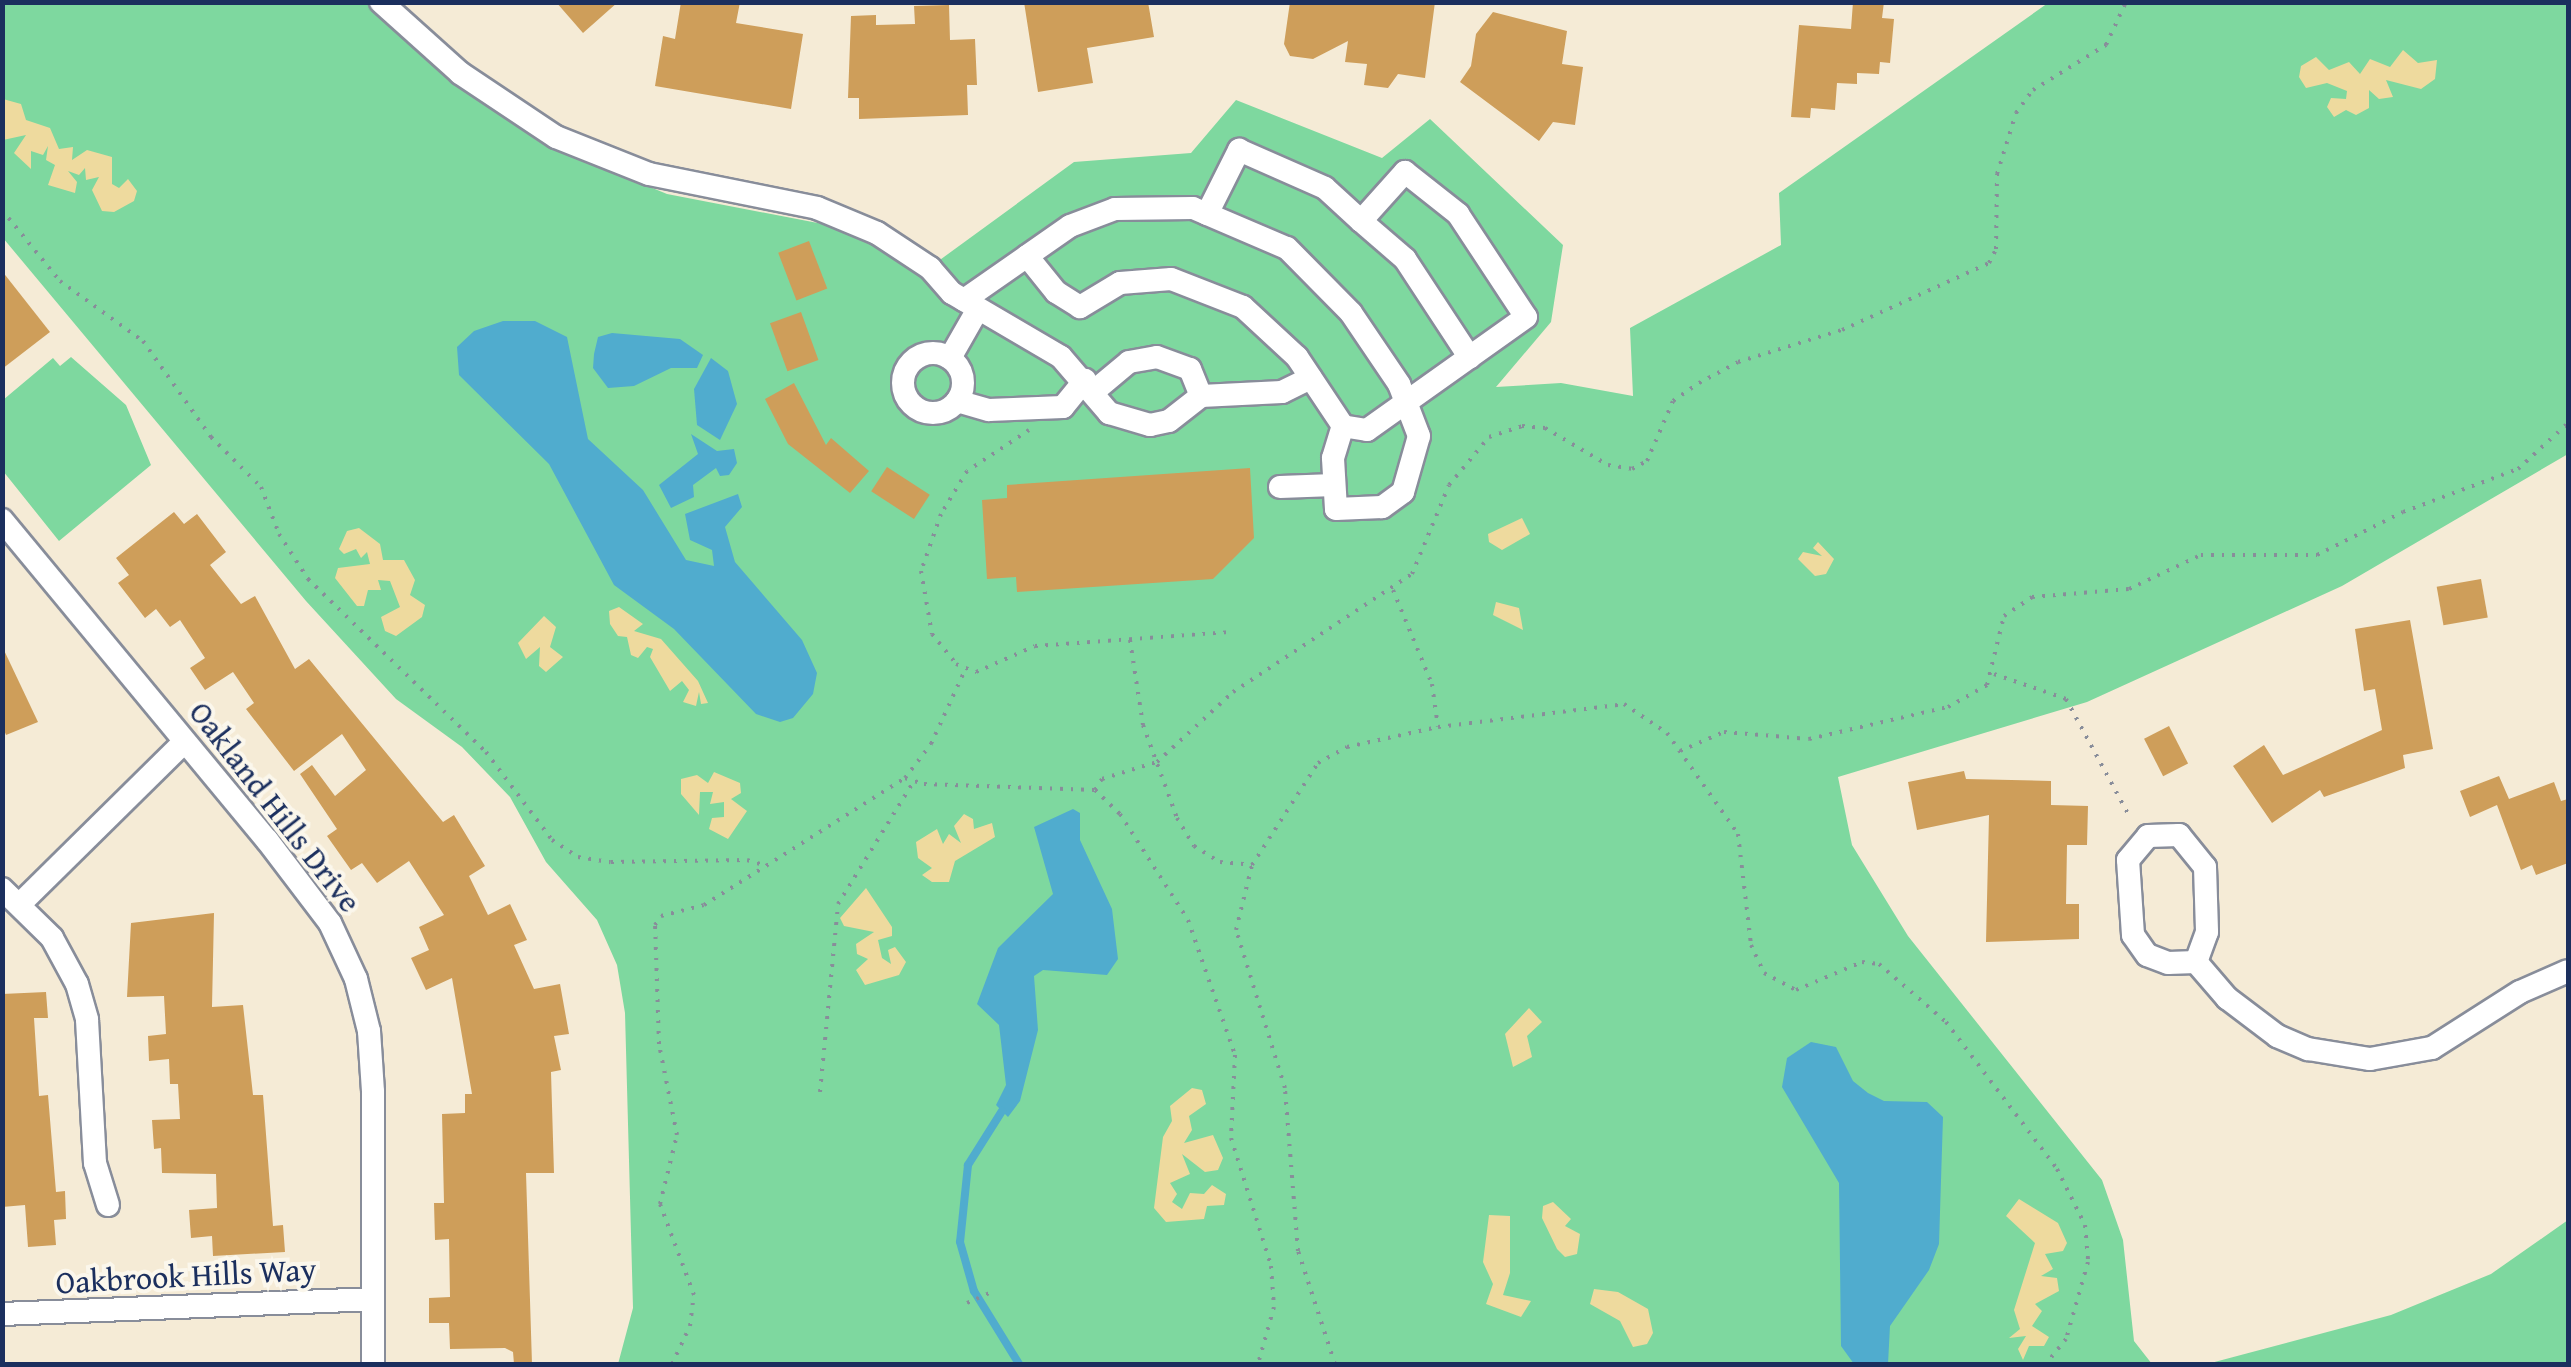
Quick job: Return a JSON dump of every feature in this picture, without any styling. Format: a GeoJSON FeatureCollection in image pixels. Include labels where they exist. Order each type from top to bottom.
{"type":"FeatureCollection","features":[{"type":"Feature","properties":{"kind":"street"},"geometry":{"type":"LineString","coordinates":[[381,2],[485,92],[556,137],[664,178],[849,218],[910,253],[971,305],[1061,357],[1110,413],[1150,424],[1169,420],[1201,396],[1282,392],[1311,378]]}},
{"type":"Feature","properties":{"kind":"street"},"geometry":{"type":"LineString","coordinates":[[1207,214],[1239,150],[1325,188],[1405,260],[1470,358]]}},
{"type":"Feature","properties":{"kind":"street"},"geometry":{"type":"LineString","coordinates":[[1027,256],[1056,292],[1080,307],[1120,283],[1171,279],[1243,306],[1311,378],[1343,426],[1367,430],[1526,317],[1458,214],[1406,172],[1361,221]]}},
{"type":"Feature","properties":{"kind":"street"},"geometry":{"type":"LineString","coordinates":[[950,358],[971,305],[1027,256],[1070,226],[1114,209],[1193,208],[1287,248],[1351,312],[1407,404],[1419,436],[1403,492],[1382,507],[1336,509],[1332,458],[1343,426]]}},
{"type":"Feature","properties":{"kind":"street"},"geometry":{"type":"LineString","coordinates":[[957,401],[964,383],[950,358],[931,353],[913,360],[904,388],[913,405],[931,412],[957,401],[990,410],[1063,407],[1129,362],[1156,356],[1190,369],[1201,396]]}},
{"type":"Feature","properties":{"kind":"street"},"geometry":{"type":"LineString","coordinates":[[1280,487],[1334,485]]}},
{"type":"Feature","properties":{"kind":"street","name":"Oakland Hills Drive"},"geometry":{"type":"LineString","coordinates":[[2,520],[330,924],[356,979],[369,1031],[373,1092],[373,1364]]}},
{"type":"Feature","properties":{"kind":"street"},"geometry":{"type":"LineString","coordinates":[[108,1205],[95,1164],[87,1020],[77,984],[69,962],[12,895],[184,742]]}},
{"type":"Feature","properties":{"kind":"street"},"geometry":{"type":"LineString","coordinates":[[2196,962],[2207,932],[2205,867],[2179,835],[2142,842],[2128,860],[2133,935],[2147,955],[2196,962],[2227,998],[2277,1036],[2370,1059],[2432,1048],[2520,992],[2568,971]]}},
{"type":"Feature","properties":{"kind":"street","name":"Oakbrook Hills Way"},"geometry":{"type":"LineString","coordinates":[[2,1314],[373,1299]]}},
{"type":"Feature","properties":{"kind":"path"},"geometry":{"type":"LineString","coordinates":[[1095,790],[1102,779],[1157,762],[1233,692],[1412,574],[1449,484],[1489,437],[1522,426],[1545,428],[1608,465],[1632,470],[1647,461],[1673,401],[1698,384],[1738,362],[1842,330],[1989,263],[1996,249],[1997,174],[2016,113],[2033,90],[2106,45],[2126,2]]}},
{"type":"Feature","properties":{"kind":"path"},"geometry":{"type":"LineString","coordinates":[[2,210],[60,280],[143,341],[211,437],[262,488],[279,534],[308,579],[486,752],[552,840],[578,857],[611,862],[747,860],[766,866]]}},
{"type":"Feature","properties":{"kind":"path"},"geometry":{"type":"LineString","coordinates":[[1028,408],[1030,435],[968,471],[941,514],[922,571],[932,634],[966,668],[976,672],[1001,665],[1035,646],[1228,632]]}},
{"type":"Feature","properties":{"kind":"path"},"geometry":{"type":"LineString","coordinates":[[1680,752],[1724,732],[1809,739],[1922,714],[1978,692],[1994,674],[2004,616],[2032,596],[2130,588],[2212,554],[2317,555],[2403,512],[2518,469],[2568,423]]}},
{"type":"Feature","properties":{"kind":"path"},"geometry":{"type":"LineString","coordinates":[[1392,588],[1432,684],[1438,727]]}},
{"type":"Feature","properties":{"kind":"path"},"geometry":{"type":"LineString","coordinates":[[1130,639],[1143,726],[1194,846],[1220,862],[1252,865]]}},
{"type":"Feature","properties":{"kind":"path"},"geometry":{"type":"LineString","coordinates":[[672,1364],[690,1326],[694,1295],[662,1220],[661,1194],[676,1135],[659,1044],[653,936],[661,916],[704,905],[904,778],[931,744],[966,668]]}},
{"type":"Feature","properties":{"kind":"path"},"geometry":{"type":"LineString","coordinates":[[1994,674],[2066,699],[2142,842]]}},
{"type":"Feature","properties":{"kind":"path"},"geometry":{"type":"LineString","coordinates":[[1335,1364],[1298,1251],[1286,1088],[1236,930],[1252,865],[1318,763],[1347,747],[1438,727],[1624,704],[1666,733],[1738,834],[1751,946],[1764,974],[1796,990],[1862,962],[1879,964],[1946,1022],[2058,1169],[2084,1225],[2088,1262],[2066,1340],[2046,1364]]}},
{"type":"Feature","properties":{"kind":"path"},"geometry":{"type":"LineString","coordinates":[[904,778],[1095,790],[1120,814],[1188,920],[1230,1038],[1231,1138],[1273,1286],[1270,1331],[1258,1364]]}},
{"type":"Feature","properties":{"kind":"path"},"geometry":{"type":"LineString","coordinates":[[820,1092],[838,904],[914,781]]}},
{"type":"Feature","properties":{"kind":"path"},"geometry":{"type":"LineString","coordinates":[[967,1304],[988,1293]]}},
{"type":"Feature","properties":{"kind":"green space"},"geometry":{"type":"Polygon","coordinates":[[[2,3],[372,3],[474,96],[538,141],[667,194],[854,230],[922,273],[1074,162],[1191,153],[1236,100],[1382,158],[1430,119],[1563,245],[1551,322],[1496,387],[1561,383],[1633,396],[1630,328],[1781,245],[1779,193],[2048,3],[2568,3],[2568,454],[2342,586],[2087,702],[1838,777],[1852,845],[1908,936],[2102,1180],[2123,1240],[2134,1341],[2152,1364],[618,1364],[633,1308],[625,1013],[617,965],[597,920],[546,862],[510,797],[462,747],[396,699],[306,601],[3,238],[2,3]]]}},
{"type":"Feature","properties":{"kind":"green space"},"geometry":{"type":"Polygon","coordinates":[[[71,357],[126,405],[151,465],[59,541],[3,471],[3,400],[53,358],[60,366],[71,357]]]}},
{"type":"Feature","properties":{"kind":"green space"},"geometry":{"type":"Polygon","coordinates":[[[2568,1220],[2568,1364],[2207,1364],[2391,1315],[2491,1274],[2568,1220]]]}},
{"type":"Feature","properties":{"kind":"sand"},"geometry":{"type":"Polygon","coordinates":[[[2403,50],[2418,63],[2437,60],[2435,79],[2421,89],[2386,80],[2393,97],[2379,99],[2369,90],[2369,108],[2356,115],[2346,110],[2334,117],[2327,107],[2331,98],[2346,99],[2347,91],[2327,83],[2306,88],[2299,77],[2301,66],[2316,57],[2329,70],[2349,62],[2360,74],[2370,59],[2390,67],[2403,50]]]}},
{"type":"Feature","properties":{"kind":"sand"},"geometry":{"type":"Polygon","coordinates":[[[3,99],[21,104],[26,120],[50,128],[59,149],[73,147],[72,160],[87,150],[112,157],[112,184],[119,188],[128,179],[137,191],[134,201],[114,212],[102,211],[92,190],[99,177],[86,180],[85,168],[79,175],[68,171],[77,182],[75,193],[48,185],[55,165],[46,160],[48,146],[43,155],[31,151],[31,169],[14,153],[26,135],[3,140],[3,99]]]}},
{"type":"Feature","properties":{"kind":"sand"},"geometry":{"type":"Polygon","coordinates":[[[1522,518],[1530,534],[1502,550],[1489,542],[1488,534],[1522,518]]]}},
{"type":"Feature","properties":{"kind":"sand"},"geometry":{"type":"Polygon","coordinates":[[[359,528],[380,544],[383,560],[404,560],[415,580],[410,595],[425,605],[422,617],[396,636],[385,631],[381,617],[400,607],[390,581],[378,580],[381,590],[368,590],[364,606],[357,606],[335,578],[338,568],[370,564],[367,552],[361,558],[356,549],[344,554],[339,549],[347,531],[359,528]]]}},
{"type":"Feature","properties":{"kind":"sand"},"geometry":{"type":"Polygon","coordinates":[[[1818,542],[1834,559],[1826,574],[1815,576],[1798,559],[1803,552],[1822,556],[1813,548],[1818,542]]]}},
{"type":"Feature","properties":{"kind":"sand"},"geometry":{"type":"Polygon","coordinates":[[[1496,602],[1519,608],[1523,630],[1493,615],[1496,602]]]}},
{"type":"Feature","properties":{"kind":"sand"},"geometry":{"type":"Polygon","coordinates":[[[619,607],[643,624],[634,631],[661,639],[698,681],[708,703],[701,704],[699,692],[696,706],[683,702],[689,690],[682,681],[670,691],[650,657],[653,649],[647,647],[638,658],[631,655],[627,637],[618,636],[610,624],[609,611],[619,607]]]}},
{"type":"Feature","properties":{"kind":"sand"},"geometry":{"type":"Polygon","coordinates":[[[544,616],[556,627],[550,647],[563,657],[546,672],[539,666],[540,647],[526,659],[518,643],[544,616]]]}},
{"type":"Feature","properties":{"kind":"sand"},"geometry":{"type":"Polygon","coordinates":[[[714,772],[740,783],[741,793],[731,799],[747,811],[728,839],[709,829],[712,818],[724,817],[724,802],[710,804],[713,792],[700,792],[699,815],[681,794],[681,779],[697,775],[708,783],[714,772]]]}},
{"type":"Feature","properties":{"kind":"sand"},"geometry":{"type":"Polygon","coordinates":[[[964,814],[973,819],[974,829],[992,823],[995,837],[955,861],[949,882],[932,882],[922,875],[932,868],[918,858],[916,842],[937,829],[943,844],[949,834],[961,843],[954,826],[964,814]]]}},
{"type":"Feature","properties":{"kind":"sand"},"geometry":{"type":"Polygon","coordinates":[[[866,888],[892,927],[892,936],[878,940],[882,958],[891,964],[888,950],[895,947],[906,962],[899,975],[865,985],[856,970],[868,959],[857,954],[856,944],[874,932],[844,926],[840,918],[866,888]]]}},
{"type":"Feature","properties":{"kind":"sand"},"geometry":{"type":"Polygon","coordinates":[[[1529,1008],[1542,1022],[1527,1036],[1532,1057],[1513,1067],[1505,1034],[1529,1008]]]}},
{"type":"Feature","properties":{"kind":"sand"},"geometry":{"type":"Polygon","coordinates":[[[1192,1088],[1202,1090],[1206,1104],[1189,1116],[1192,1130],[1184,1143],[1213,1135],[1223,1158],[1218,1170],[1205,1172],[1182,1154],[1190,1174],[1170,1183],[1177,1194],[1172,1202],[1182,1209],[1190,1193],[1204,1194],[1212,1185],[1226,1194],[1224,1205],[1207,1206],[1204,1219],[1166,1222],[1154,1208],[1163,1137],[1172,1121],[1170,1106],[1192,1088]]]}},
{"type":"Feature","properties":{"kind":"sand"},"geometry":{"type":"Polygon","coordinates":[[[2019,1199],[2058,1223],[2067,1243],[2063,1251],[2045,1254],[2053,1269],[2041,1276],[2057,1278],[2059,1291],[2035,1304],[2042,1311],[2032,1326],[2049,1337],[2044,1346],[2029,1346],[2023,1360],[2018,1349],[2026,1336],[2009,1338],[2020,1329],[2014,1310],[2035,1243],[2006,1216],[2019,1199]]]}},
{"type":"Feature","properties":{"kind":"sand"},"geometry":{"type":"Polygon","coordinates":[[[1553,1202],[1571,1219],[1565,1226],[1580,1234],[1577,1254],[1565,1257],[1557,1249],[1542,1218],[1543,1206],[1553,1202]]]}},
{"type":"Feature","properties":{"kind":"sand"},"geometry":{"type":"Polygon","coordinates":[[[1489,1215],[1510,1216],[1510,1273],[1503,1295],[1531,1301],[1521,1317],[1486,1304],[1493,1284],[1483,1262],[1489,1215]]]}},
{"type":"Feature","properties":{"kind":"sand"},"geometry":{"type":"Polygon","coordinates":[[[1594,1289],[1618,1292],[1648,1309],[1653,1333],[1647,1344],[1633,1347],[1620,1321],[1590,1304],[1594,1289]]]}},
{"type":"Feature","properties":{"kind":"water"},"geometry":{"type":"Polygon","coordinates":[[[503,321],[535,321],[567,337],[588,439],[643,490],[686,560],[714,566],[712,550],[690,540],[685,514],[738,494],[742,507],[725,527],[735,562],[802,640],[817,673],[813,694],[793,718],[780,722],[756,714],[674,629],[614,585],[549,464],[459,375],[457,347],[474,331],[503,321]]]}},
{"type":"Feature","properties":{"kind":"water"},"geometry":{"type":"Polygon","coordinates":[[[612,333],[680,339],[703,355],[697,368],[671,368],[634,386],[608,388],[593,368],[594,354],[598,337],[612,333]]]}},
{"type":"Feature","properties":{"kind":"water"},"geometry":{"type":"Polygon","coordinates":[[[711,358],[728,371],[737,404],[720,440],[697,425],[694,389],[711,358]]]}},
{"type":"Feature","properties":{"kind":"water"},"geometry":{"type":"Polygon","coordinates":[[[691,434],[717,451],[734,449],[737,463],[729,475],[720,476],[716,468],[693,485],[694,497],[671,508],[659,485],[698,454],[691,434]]]}},
{"type":"Feature","properties":{"kind":"water"},"geometry":{"type":"Polygon","coordinates":[[[1073,809],[1080,813],[1080,840],[1112,909],[1118,959],[1107,975],[1043,970],[1034,976],[1038,1030],[1020,1101],[1008,1117],[996,1105],[1006,1085],[999,1025],[977,1004],[998,948],[1053,894],[1034,827],[1073,809]]]}},
{"type":"Feature","properties":{"kind":"water"},"geometry":{"type":"Polygon","coordinates":[[[1811,1042],[1836,1047],[1853,1081],[1868,1093],[1884,1101],[1927,1102],[1943,1117],[1939,1244],[1929,1270],[1890,1326],[1888,1364],[1854,1364],[1841,1346],[1839,1183],[1782,1087],[1787,1058],[1811,1042]]]}},
{"type":"Feature","properties":{"kind":"building"},"geometry":{"type":"Polygon","coordinates":[[[556,2],[618,2],[583,33],[556,2]]]}},
{"type":"Feature","properties":{"kind":"building"},"geometry":{"type":"Polygon","coordinates":[[[681,2],[740,2],[736,23],[803,34],[791,109],[655,86],[663,36],[675,39],[681,2]]]}},
{"type":"Feature","properties":{"kind":"building"},"geometry":{"type":"Polygon","coordinates":[[[1024,2],[1148,2],[1154,37],[1087,48],[1093,83],[1038,92],[1024,2]]]}},
{"type":"Feature","properties":{"kind":"building"},"geometry":{"type":"Polygon","coordinates":[[[1290,2],[1435,2],[1425,78],[1398,74],[1388,88],[1364,85],[1367,64],[1345,62],[1348,41],[1313,59],[1290,56],[1284,44],[1290,2]]]}},
{"type":"Feature","properties":{"kind":"building"},"geometry":{"type":"Polygon","coordinates":[[[1853,2],[1884,2],[1882,18],[1894,19],[1890,63],[1880,62],[1879,74],[1857,73],[1857,84],[1837,83],[1835,110],[1811,108],[1810,118],[1791,117],[1799,25],[1851,29],[1853,2]]]}},
{"type":"Feature","properties":{"kind":"building"},"geometry":{"type":"Polygon","coordinates":[[[949,5],[950,40],[975,39],[977,85],[967,85],[968,115],[859,119],[859,98],[848,98],[851,16],[876,15],[876,25],[915,24],[914,6],[949,5]]]}},
{"type":"Feature","properties":{"kind":"building"},"geometry":{"type":"Polygon","coordinates":[[[1493,12],[1567,31],[1562,64],[1583,67],[1575,125],[1553,122],[1539,141],[1460,82],[1471,66],[1476,34],[1493,12]]]}},
{"type":"Feature","properties":{"kind":"building"},"geometry":{"type":"Polygon","coordinates":[[[809,241],[827,289],[796,300],[778,253],[809,241]]]}},
{"type":"Feature","properties":{"kind":"building"},"geometry":{"type":"Polygon","coordinates":[[[2,271],[50,332],[2,369],[2,271]]]}},
{"type":"Feature","properties":{"kind":"building"},"geometry":{"type":"Polygon","coordinates":[[[801,312],[818,360],[787,371],[770,323],[801,312]]]}},
{"type":"Feature","properties":{"kind":"building"},"geometry":{"type":"Polygon","coordinates":[[[794,383],[826,445],[831,438],[869,471],[850,493],[788,444],[765,399],[794,383]]]}},
{"type":"Feature","properties":{"kind":"building"},"geometry":{"type":"Polygon","coordinates":[[[887,467],[930,495],[914,519],[871,491],[887,467]]]}},
{"type":"Feature","properties":{"kind":"building"},"geometry":{"type":"Polygon","coordinates":[[[1250,468],[1254,538],[1213,579],[1017,592],[1016,577],[987,579],[982,500],[1007,498],[1007,485],[1250,468]]]}},
{"type":"Feature","properties":{"kind":"building"},"geometry":{"type":"Polygon","coordinates":[[[174,512],[184,524],[197,514],[226,552],[210,565],[241,604],[255,596],[295,669],[309,659],[443,822],[454,815],[485,866],[469,876],[488,915],[510,904],[527,940],[514,945],[534,989],[560,984],[569,1034],[554,1036],[561,1070],[551,1072],[554,1173],[526,1173],[532,1364],[514,1364],[513,1352],[505,1348],[450,1349],[449,1323],[429,1323],[429,1298],[450,1297],[449,1239],[435,1240],[434,1203],[444,1203],[442,1114],[465,1113],[465,1094],[472,1094],[452,978],[426,990],[411,958],[429,950],[419,927],[444,915],[409,861],[377,883],[362,863],[351,870],[327,836],[337,829],[300,774],[312,765],[335,796],[366,770],[342,734],[294,771],[246,709],[254,703],[233,672],[205,690],[190,668],[205,658],[180,620],[170,627],[156,609],[145,618],[118,583],[129,575],[116,558],[174,512]]]}},
{"type":"Feature","properties":{"kind":"building"},"geometry":{"type":"Polygon","coordinates":[[[2481,579],[2488,617],[2443,625],[2437,587],[2481,579]]]}},
{"type":"Feature","properties":{"kind":"building"},"geometry":{"type":"Polygon","coordinates":[[[2410,620],[2433,749],[2403,755],[2405,768],[2324,797],[2320,790],[2272,823],[2233,766],[2264,745],[2283,775],[2382,730],[2375,689],[2364,691],[2355,629],[2410,620]]]}},
{"type":"Feature","properties":{"kind":"building"},"geometry":{"type":"Polygon","coordinates":[[[2,646],[38,722],[6,735],[2,725],[2,646]]]}},
{"type":"Feature","properties":{"kind":"building"},"geometry":{"type":"Polygon","coordinates":[[[2169,726],[2188,763],[2163,776],[2144,739],[2169,726]]]}},
{"type":"Feature","properties":{"kind":"building"},"geometry":{"type":"Polygon","coordinates":[[[1964,771],[1966,779],[2051,781],[2051,805],[2088,806],[2087,845],[2067,845],[2066,904],[2079,904],[2079,939],[1986,942],[1989,815],[1917,830],[1908,782],[1964,771]]]}},
{"type":"Feature","properties":{"kind":"building"},"geometry":{"type":"Polygon","coordinates":[[[2499,776],[2509,799],[2554,782],[2561,801],[2568,799],[2568,863],[2536,875],[2532,865],[2521,870],[2497,805],[2470,817],[2460,791],[2499,776]]]}},
{"type":"Feature","properties":{"kind":"building"},"geometry":{"type":"Polygon","coordinates":[[[214,913],[212,1007],[243,1005],[253,1095],[263,1095],[273,1226],[283,1225],[285,1252],[213,1256],[212,1236],[191,1238],[189,1210],[217,1208],[216,1174],[162,1173],[161,1148],[154,1149],[152,1120],[180,1119],[178,1084],[170,1084],[169,1059],[149,1061],[148,1036],[166,1034],[164,996],[127,997],[131,923],[214,913]]]}},
{"type":"Feature","properties":{"kind":"building"},"geometry":{"type":"Polygon","coordinates":[[[46,992],[48,1018],[34,1018],[39,1096],[48,1095],[56,1192],[65,1191],[66,1219],[54,1220],[56,1245],[28,1247],[25,1205],[2,1207],[2,994],[46,992]]]}},
{"type":"Feature","properties":{"kind":"waterway"},"geometry":{"type":"LineString","coordinates":[[1002,1111],[968,1165],[960,1242],[974,1291],[1019,1364]]}}]}
